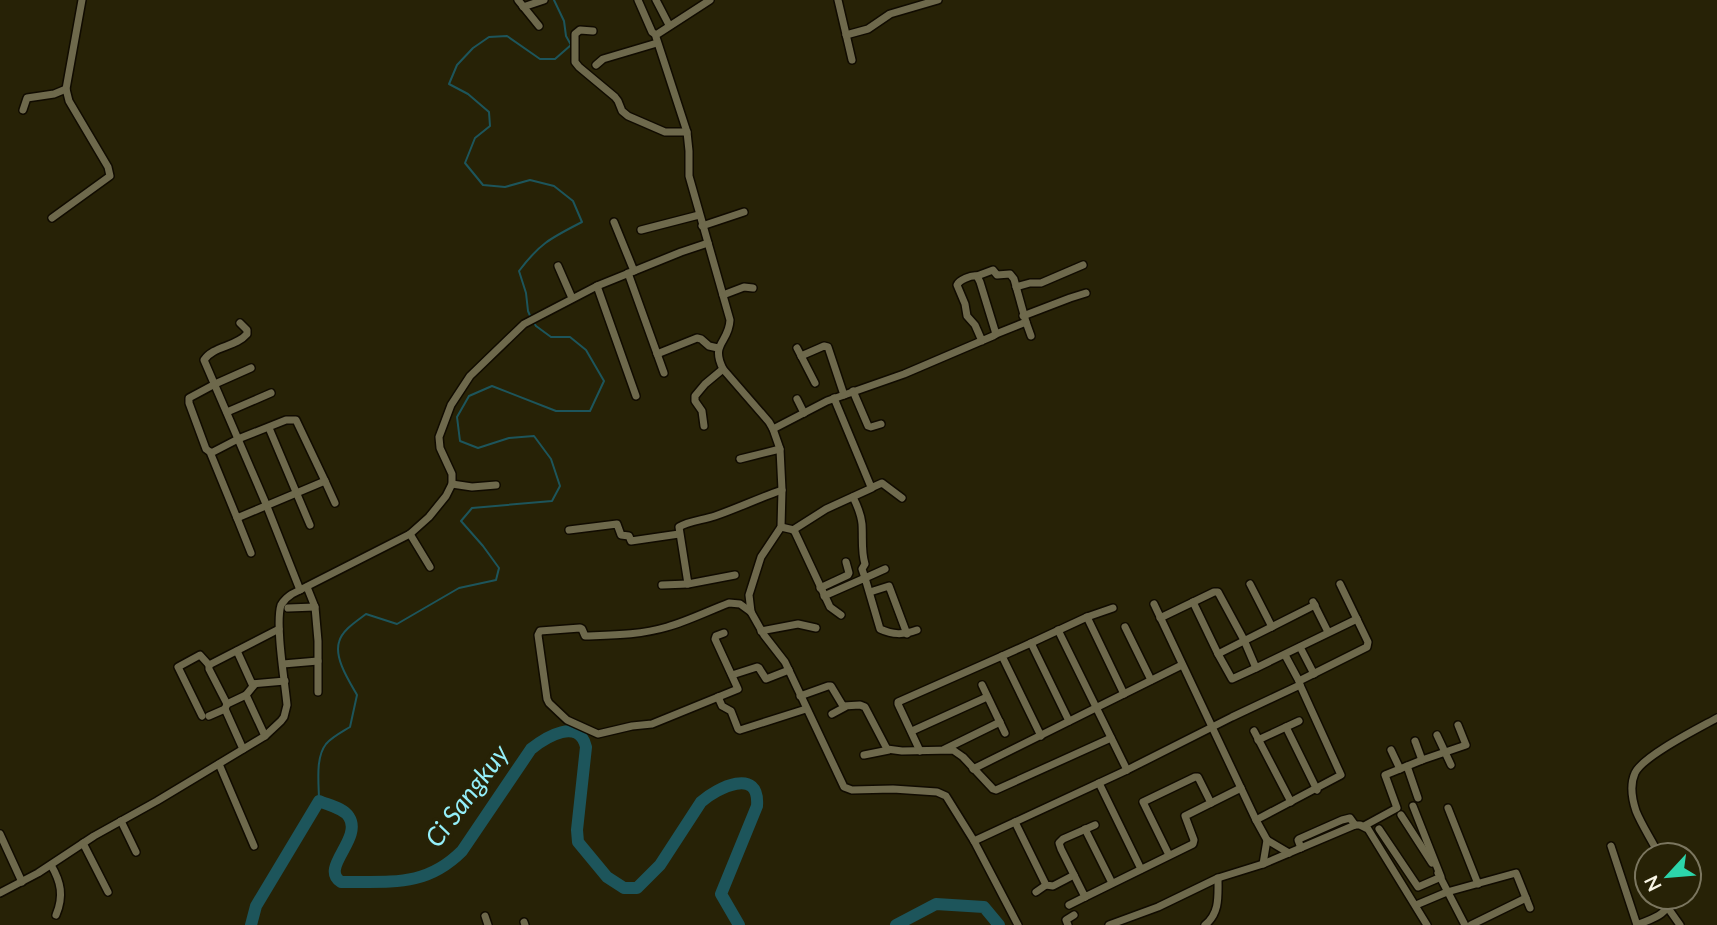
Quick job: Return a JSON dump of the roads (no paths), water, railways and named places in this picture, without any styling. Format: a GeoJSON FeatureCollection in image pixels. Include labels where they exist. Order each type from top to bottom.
{"type":"FeatureCollection","features":[{"type":"Feature","properties":{"kind":"street"},"geometry":{"type":"LineString","coordinates":[[52,218],[110,176],[108,167],[69,101],[66,89],[82,0]]}},
{"type":"Feature","properties":{"kind":"street"},"geometry":{"type":"LineString","coordinates":[[520,3],[544,0]]}},
{"type":"Feature","properties":{"kind":"street"},"geometry":{"type":"LineString","coordinates":[[638,0],[656,39],[687,132],[689,176],[730,325],[718,350],[723,369],[773,429],[779,449],[781,527],[761,557],[749,595],[751,612],[761,631],[785,662],[844,788],[943,793],[974,841],[1018,925]]}},
{"type":"Feature","properties":{"kind":"street"},"geometry":{"type":"LineString","coordinates":[[656,0],[669,25]]}},
{"type":"Feature","properties":{"kind":"street"},"geometry":{"type":"LineString","coordinates":[[596,65],[603,59],[656,39],[669,25],[710,0]]}},
{"type":"Feature","properties":{"kind":"street"},"geometry":{"type":"LineString","coordinates":[[838,0],[852,60]]}},
{"type":"Feature","properties":{"kind":"street"},"geometry":{"type":"LineString","coordinates":[[846,35],[868,29],[890,14],[938,0]]}},
{"type":"Feature","properties":{"kind":"street"},"geometry":{"type":"LineString","coordinates":[[520,3],[539,26]]}},
{"type":"Feature","properties":{"kind":"street"},"geometry":{"type":"LineString","coordinates":[[593,32],[580,30],[575,34],[575,62],[579,67],[615,97],[622,111],[628,116],[665,132],[687,132]]}},
{"type":"Feature","properties":{"kind":"street"},"geometry":{"type":"LineString","coordinates":[[23,110],[27,98],[54,94],[66,89]]}},
{"type":"Feature","properties":{"kind":"street"},"geometry":{"type":"LineString","coordinates":[[702,226],[744,212]]}},
{"type":"Feature","properties":{"kind":"street"},"geometry":{"type":"LineString","coordinates":[[641,230],[699,215]]}},
{"type":"Feature","properties":{"kind":"street"},"geometry":{"type":"LineString","coordinates":[[614,222],[664,373]]}},
{"type":"Feature","properties":{"kind":"street"},"geometry":{"type":"LineString","coordinates":[[0,893],[265,736],[281,721],[287,705],[279,629],[283,602],[287,597],[410,534],[429,517],[452,484],[452,474],[439,442],[444,420],[470,376],[524,324],[597,286],[708,243]]}},
{"type":"Feature","properties":{"kind":"street"},"geometry":{"type":"LineString","coordinates":[[1016,288],[1041,283],[1083,265]]}},
{"type":"Feature","properties":{"kind":"street"},"geometry":{"type":"LineString","coordinates":[[558,266],[572,298]]}},
{"type":"Feature","properties":{"kind":"street"},"geometry":{"type":"LineString","coordinates":[[982,341],[975,325],[967,316],[957,285],[973,275],[993,270],[997,276],[1012,274],[1031,336]]}},
{"type":"Feature","properties":{"kind":"street"},"geometry":{"type":"LineString","coordinates":[[977,276],[996,334]]}},
{"type":"Feature","properties":{"kind":"street"},"geometry":{"type":"LineString","coordinates":[[597,286],[635,396]]}},
{"type":"Feature","properties":{"kind":"street"},"geometry":{"type":"LineString","coordinates":[[723,295],[744,287],[753,288]]}},
{"type":"Feature","properties":{"kind":"street"},"geometry":{"type":"LineString","coordinates":[[773,429],[834,398],[909,372],[1086,293]]}},
{"type":"Feature","properties":{"kind":"street"},"geometry":{"type":"LineString","coordinates":[[240,323],[247,330],[246,337],[208,355],[205,362],[303,589],[315,607],[318,692]]}},
{"type":"Feature","properties":{"kind":"street"},"geometry":{"type":"LineString","coordinates":[[657,354],[697,338],[718,350]]}},
{"type":"Feature","properties":{"kind":"street"},"geometry":{"type":"LineString","coordinates":[[801,356],[824,346],[828,347],[844,395]]}},
{"type":"Feature","properties":{"kind":"street"},"geometry":{"type":"LineString","coordinates":[[797,348],[815,383]]}},
{"type":"Feature","properties":{"kind":"street"},"geometry":{"type":"LineString","coordinates":[[251,368],[192,395],[189,400],[206,449],[210,452],[251,553]]}},
{"type":"Feature","properties":{"kind":"street"},"geometry":{"type":"LineString","coordinates":[[704,426],[702,411],[695,401],[695,396],[723,369]]}},
{"type":"Feature","properties":{"kind":"street"},"geometry":{"type":"LineString","coordinates":[[853,391],[868,426],[881,424]]}},
{"type":"Feature","properties":{"kind":"street"},"geometry":{"type":"LineString","coordinates":[[227,411],[271,393]]}},
{"type":"Feature","properties":{"kind":"street"},"geometry":{"type":"LineString","coordinates":[[834,398],[872,488]]}},
{"type":"Feature","properties":{"kind":"street"},"geometry":{"type":"LineString","coordinates":[[797,399],[804,413]]}},
{"type":"Feature","properties":{"kind":"street"},"geometry":{"type":"LineString","coordinates":[[210,452],[286,420],[297,420],[335,503]]}},
{"type":"Feature","properties":{"kind":"street"},"geometry":{"type":"LineString","coordinates":[[269,428],[310,525]]}},
{"type":"Feature","properties":{"kind":"street"},"geometry":{"type":"LineString","coordinates":[[740,459],[779,449]]}},
{"type":"Feature","properties":{"kind":"street"},"geometry":{"type":"LineString","coordinates":[[237,518],[324,481]]}},
{"type":"Feature","properties":{"kind":"street"},"geometry":{"type":"LineString","coordinates":[[781,527],[793,530],[826,509],[882,483],[902,498]]}},
{"type":"Feature","properties":{"kind":"street"},"geometry":{"type":"LineString","coordinates":[[452,484],[472,487],[496,485]]}},
{"type":"Feature","properties":{"kind":"street"},"geometry":{"type":"LineString","coordinates":[[688,584],[678,527],[782,490]]}},
{"type":"Feature","properties":{"kind":"street"},"geometry":{"type":"LineString","coordinates":[[853,496],[862,523],[861,551],[865,564],[862,569],[880,629],[897,635],[917,631]]}},
{"type":"Feature","properties":{"kind":"street"},"geometry":{"type":"LineString","coordinates":[[569,530],[617,524],[621,535],[629,536],[631,541],[679,534]]}},
{"type":"Feature","properties":{"kind":"street"},"geometry":{"type":"LineString","coordinates":[[793,530],[830,607],[841,615]]}},
{"type":"Feature","properties":{"kind":"street"},"geometry":{"type":"LineString","coordinates":[[410,534],[430,567]]}},
{"type":"Feature","properties":{"kind":"street"},"geometry":{"type":"LineString","coordinates":[[820,588],[848,575],[846,562]]}},
{"type":"Feature","properties":{"kind":"street"},"geometry":{"type":"LineString","coordinates":[[824,596],[886,569]]}},
{"type":"Feature","properties":{"kind":"street"},"geometry":{"type":"LineString","coordinates":[[662,586],[708,582],[735,575]]}},
{"type":"Feature","properties":{"kind":"street"},"geometry":{"type":"LineString","coordinates":[[1250,584],[1272,626]]}},
{"type":"Feature","properties":{"kind":"street"},"geometry":{"type":"LineString","coordinates":[[974,841],[1127,770],[1367,647],[1368,642],[1340,584]]}},
{"type":"Feature","properties":{"kind":"street"},"geometry":{"type":"LineString","coordinates":[[870,592],[889,586],[907,634]]}},
{"type":"Feature","properties":{"kind":"street"},"geometry":{"type":"LineString","coordinates":[[1160,618],[1216,592],[1220,593],[1256,668]]}},
{"type":"Feature","properties":{"kind":"street"},"geometry":{"type":"LineString","coordinates":[[1193,602],[1232,679],[1357,619]]}},
{"type":"Feature","properties":{"kind":"street"},"geometry":{"type":"LineString","coordinates":[[724,633],[716,636],[715,640],[738,689],[652,724],[598,734],[567,720],[547,699],[538,633],[543,630],[580,628],[584,636],[638,634],[676,625],[733,603],[742,605],[751,612]]}},
{"type":"Feature","properties":{"kind":"street"},"geometry":{"type":"LineString","coordinates":[[1218,654],[1313,603],[1328,632]]}},
{"type":"Feature","properties":{"kind":"street"},"geometry":{"type":"LineString","coordinates":[[1154,604],[1256,820],[1267,840],[1289,853]]}},
{"type":"Feature","properties":{"kind":"street"},"geometry":{"type":"LineString","coordinates":[[288,608],[315,607]]}},
{"type":"Feature","properties":{"kind":"street"},"geometry":{"type":"LineString","coordinates":[[920,751],[898,702],[1087,617],[1113,608]]}},
{"type":"Feature","properties":{"kind":"street"},"geometry":{"type":"LineString","coordinates":[[1087,617],[1124,694]]}},
{"type":"Feature","properties":{"kind":"street"},"geometry":{"type":"LineString","coordinates":[[761,631],[798,624],[816,628]]}},
{"type":"Feature","properties":{"kind":"street"},"geometry":{"type":"LineString","coordinates":[[1125,627],[1151,680]]}},
{"type":"Feature","properties":{"kind":"street"},"geometry":{"type":"LineString","coordinates":[[209,666],[279,629]]}},
{"type":"Feature","properties":{"kind":"street"},"geometry":{"type":"LineString","coordinates":[[1058,630],[1127,770]]}},
{"type":"Feature","properties":{"kind":"street"},"geometry":{"type":"LineString","coordinates":[[1031,643],[1069,722]]}},
{"type":"Feature","properties":{"kind":"street"},"geometry":{"type":"LineString","coordinates":[[1300,647],[1314,674]]}},
{"type":"Feature","properties":{"kind":"street"},"geometry":{"type":"LineString","coordinates":[[237,651],[250,682],[255,684],[285,681]]}},
{"type":"Feature","properties":{"kind":"street"},"geometry":{"type":"LineString","coordinates":[[243,748],[226,706],[209,669],[209,666],[200,655],[178,667],[205,716],[226,706],[246,695],[255,684]]}},
{"type":"Feature","properties":{"kind":"street"},"geometry":{"type":"LineString","coordinates":[[1256,820],[1317,790],[1340,777],[1342,773],[1285,655]]}},
{"type":"Feature","properties":{"kind":"street"},"geometry":{"type":"LineString","coordinates":[[1002,656],[1041,736]]}},
{"type":"Feature","properties":{"kind":"street"},"geometry":{"type":"LineString","coordinates":[[283,664],[318,661]]}},
{"type":"Feature","properties":{"kind":"street"},"geometry":{"type":"LineString","coordinates":[[974,769],[1182,665]]}},
{"type":"Feature","properties":{"kind":"street"},"geometry":{"type":"LineString","coordinates":[[732,675],[757,667],[766,679],[789,670]]}},
{"type":"Feature","properties":{"kind":"street"},"geometry":{"type":"LineString","coordinates":[[800,696],[828,685],[833,688],[845,707]]}},
{"type":"Feature","properties":{"kind":"street"},"geometry":{"type":"LineString","coordinates":[[982,685],[1005,733]]}},
{"type":"Feature","properties":{"kind":"street"},"geometry":{"type":"LineString","coordinates":[[246,695],[265,736]]}},
{"type":"Feature","properties":{"kind":"street"},"geometry":{"type":"LineString","coordinates":[[718,697],[722,706],[731,711],[738,730],[806,709]]}},
{"type":"Feature","properties":{"kind":"street"},"geometry":{"type":"LineString","coordinates":[[912,731],[987,697]]}},
{"type":"Feature","properties":{"kind":"street"},"geometry":{"type":"LineString","coordinates":[[832,714],[845,707],[865,707],[885,747],[890,750]]}},
{"type":"Feature","properties":{"kind":"street"},"geometry":{"type":"LineString","coordinates":[[1652,841],[1636,811],[1633,776],[1649,758],[1717,718]]}},
{"type":"Feature","properties":{"kind":"street"},"geometry":{"type":"LineString","coordinates":[[1258,740],[1299,721]]}},
{"type":"Feature","properties":{"kind":"street"},"geometry":{"type":"LineString","coordinates":[[945,749],[1000,722]]}},
{"type":"Feature","properties":{"kind":"street"},"geometry":{"type":"LineString","coordinates":[[1364,826],[1397,808],[1385,775],[1466,745],[1458,725]]}},
{"type":"Feature","properties":{"kind":"street"},"geometry":{"type":"LineString","coordinates":[[1286,727],[1317,790]]}},
{"type":"Feature","properties":{"kind":"street"},"geometry":{"type":"LineString","coordinates":[[1254,732],[1291,802]]}},
{"type":"Feature","properties":{"kind":"street"},"geometry":{"type":"LineString","coordinates":[[1437,735],[1451,765]]}},
{"type":"Feature","properties":{"kind":"street"},"geometry":{"type":"LineString","coordinates":[[864,755],[890,750],[953,750],[996,790],[1111,738]]}},
{"type":"Feature","properties":{"kind":"street"},"geometry":{"type":"LineString","coordinates":[[1415,741],[1422,760]]}},
{"type":"Feature","properties":{"kind":"street"},"geometry":{"type":"LineString","coordinates":[[1391,750],[1418,798]]}},
{"type":"Feature","properties":{"kind":"street"},"geometry":{"type":"LineString","coordinates":[[219,764],[254,846]]}},
{"type":"Feature","properties":{"kind":"street"},"geometry":{"type":"LineString","coordinates":[[1169,855],[1143,802],[1195,777],[1211,803]]}},
{"type":"Feature","properties":{"kind":"street"},"geometry":{"type":"LineString","coordinates":[[1099,783],[1140,869]]}},
{"type":"Feature","properties":{"kind":"street"},"geometry":{"type":"LineString","coordinates":[[1069,905],[1194,842],[1185,816],[1241,788]]}},
{"type":"Feature","properties":{"kind":"street"},"geometry":{"type":"LineString","coordinates":[[1413,806],[1447,892],[1465,925]]}},
{"type":"Feature","properties":{"kind":"street"},"geometry":{"type":"LineString","coordinates":[[1448,808],[1478,884]]}},
{"type":"Feature","properties":{"kind":"street"},"geometry":{"type":"LineString","coordinates":[[1401,815],[1441,877]]}},
{"type":"Feature","properties":{"kind":"street"},"geometry":{"type":"LineString","coordinates":[[121,821],[136,852]]}},
{"type":"Feature","properties":{"kind":"street"},"geometry":{"type":"LineString","coordinates":[[1015,822],[1046,886]]}},
{"type":"Feature","properties":{"kind":"street"},"geometry":{"type":"LineString","coordinates":[[1085,897],[1059,843],[1095,825]]}},
{"type":"Feature","properties":{"kind":"street"},"geometry":{"type":"LineString","coordinates":[[1109,925],[1158,907],[1218,878],[1263,864],[1355,825],[1368,829],[1427,925]]}},
{"type":"Feature","properties":{"kind":"street"},"geometry":{"type":"LineString","coordinates":[[1085,829],[1112,883]]}},
{"type":"Feature","properties":{"kind":"street"},"geometry":{"type":"LineString","coordinates":[[1379,829],[1418,887],[1441,877]]}},
{"type":"Feature","properties":{"kind":"street"},"geometry":{"type":"LineString","coordinates":[[0,834],[22,882]]}},
{"type":"Feature","properties":{"kind":"street"},"geometry":{"type":"LineString","coordinates":[[1263,864],[1267,840]]}},
{"type":"Feature","properties":{"kind":"street"},"geometry":{"type":"LineString","coordinates":[[83,843],[108,892]]}},
{"type":"Feature","properties":{"kind":"street"},"geometry":{"type":"LineString","coordinates":[[1611,846],[1637,925],[1666,911]]}},
{"type":"Feature","properties":{"kind":"street"},"geometry":{"type":"LineString","coordinates":[[51,864],[60,881],[60,906],[56,915]]}},
{"type":"Feature","properties":{"kind":"street"},"geometry":{"type":"LineString","coordinates":[[1416,905],[1447,892],[1516,873],[1530,908]]}},
{"type":"Feature","properties":{"kind":"street"},"geometry":{"type":"LineString","coordinates":[[1036,892],[1074,876]]}},
{"type":"Feature","properties":{"kind":"street"},"geometry":{"type":"LineString","coordinates":[[1205,925],[1218,906],[1218,878]]}},
{"type":"Feature","properties":{"kind":"street"},"geometry":{"type":"LineString","coordinates":[[1471,925],[1526,898]]}},
{"type":"Feature","properties":{"kind":"street"},"geometry":{"type":"LineString","coordinates":[[1068,925],[1066,920],[1074,915]]}},
{"type":"Feature","properties":{"kind":"street"},"geometry":{"type":"LineString","coordinates":[[485,916],[488,925]]}},
{"type":"Feature","properties":{"kind":"waterway"},"geometry":{"type":"LineString","coordinates":[[531,318],[519,271],[547,242],[582,222],[573,201],[554,186],[530,180],[505,187],[483,185],[465,163],[475,138],[490,126],[489,112],[468,94],[449,84],[457,65],[473,48],[489,37],[507,36],[540,59],[555,59],[571,45],[554,0]]}},
{"type":"Feature","properties":{"kind":"waterway"},"geometry":{"type":"LineString","coordinates":[[319,801],[320,756],[331,739],[350,727],[357,695],[339,655],[339,642],[343,634],[366,614],[397,624],[459,588],[496,580],[499,568],[461,521],[472,508],[552,501],[560,486],[551,459],[534,436],[509,438],[478,448],[460,441],[457,417],[469,396],[492,386],[556,411],[590,411],[604,381],[586,350],[570,337],[551,337],[534,323]]}},
{"type":"Feature","properties":{"kind":"waterway","name":"Ci Sangkuy"},"geometry":{"type":"LineString","coordinates":[[251,925],[256,906],[319,801],[343,811],[352,826],[335,869],[341,882],[391,882],[420,877],[448,863],[462,851],[531,749],[553,735],[569,731],[577,733],[586,747],[578,842],[607,877],[624,888],[637,888],[660,865],[701,802],[717,791],[736,784],[745,783],[752,787],[757,806],[721,894],[739,925]]}},
{"type":"Feature","properties":{"kind":"waterway","name":"Ci Sangkuy"},"geometry":{"type":"LineString","coordinates":[[896,925],[936,904],[984,907],[999,925]]}}]}
